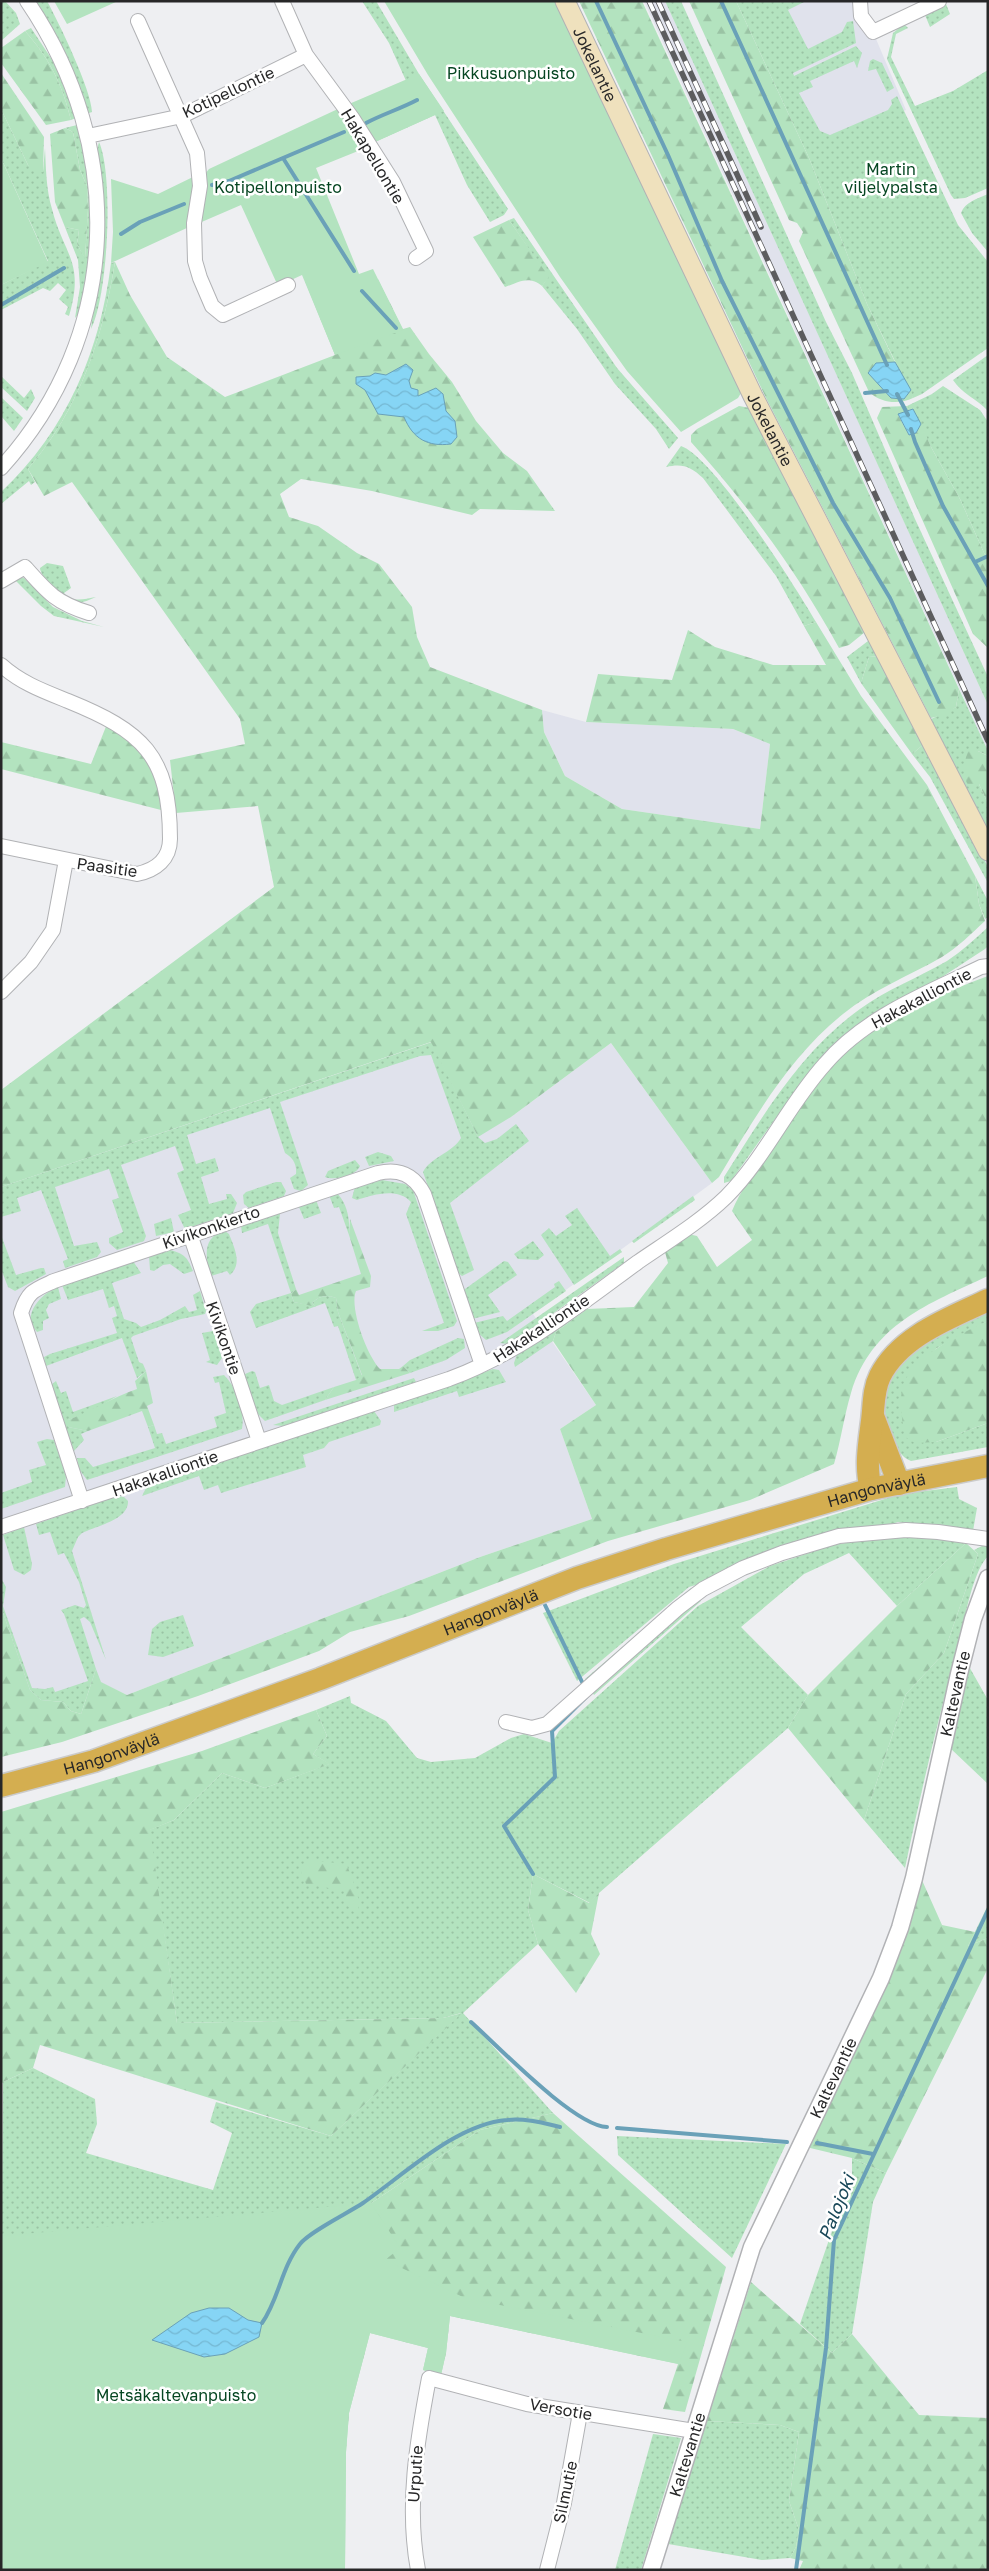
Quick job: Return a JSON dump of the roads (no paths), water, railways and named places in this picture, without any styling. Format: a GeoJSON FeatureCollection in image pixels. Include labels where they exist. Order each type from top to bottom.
{"type":"FeatureCollection","features":[{"type":"Feature","properties":{"kind":"highway"},"geometry":{"type":"LineString","coordinates":[[871,1489],[868,1475],[874,1392],[879,1377],[890,1360],[906,1345],[932,1327],[988,1300]]}},
{"type":"Feature","properties":{"kind":"highway"},"geometry":{"type":"LineString","coordinates":[[873,1416],[900,1484]]}},
{"type":"Feature","properties":{"kind":"highway","name":"Hangonväylä"},"geometry":{"type":"LineString","coordinates":[[1,1786],[103,1758],[320,1679],[577,1578],[666,1549],[871,1489],[988,1466]]}},
{"type":"Feature","properties":{"kind":"main road","name":"Jokelantie"},"geometry":{"type":"LineString","coordinates":[[565,1],[753,396],[988,851]]}},
{"type":"Feature","properties":{"kind":"street"},"geometry":{"type":"LineString","coordinates":[[1,468],[23,444],[54,397],[74,351],[88,306],[98,226],[96,191],[88,136],[64,68],[27,1]]}},
{"type":"Feature","properties":{"kind":"street"},"geometry":{"type":"LineString","coordinates":[[282,1],[306,55]]}},
{"type":"Feature","properties":{"kind":"street"},"geometry":{"type":"LineString","coordinates":[[860,1],[861,16],[873,32],[939,1]]}},
{"type":"Feature","properties":{"kind":"street"},"geometry":{"type":"LineString","coordinates":[[138,21],[197,153],[200,186],[194,223],[195,261],[212,306],[223,315],[288,285]]}},
{"type":"Feature","properties":{"kind":"street","name":"Kotipellontie"},"geometry":{"type":"LineString","coordinates":[[88,136],[182,116],[306,55]]}},
{"type":"Feature","properties":{"kind":"street","name":"Hakapellontie"},"geometry":{"type":"LineString","coordinates":[[306,55],[353,119],[393,182],[426,251],[416,258]]}},
{"type":"Feature","properties":{"kind":"street"},"geometry":{"type":"LineString","coordinates":[[1,581],[25,567],[54,598],[64,605],[89,613]]}},
{"type":"Feature","properties":{"kind":"street","name":"Paasitie"},"geometry":{"type":"LineString","coordinates":[[1,664],[26,684],[118,724],[150,752],[161,773],[167,798],[170,838],[168,853],[161,863],[146,872],[137,874],[1,846]]}},
{"type":"Feature","properties":{"kind":"street"},"geometry":{"type":"LineString","coordinates":[[1,992],[31,962],[53,930],[66,860]]}},
{"type":"Feature","properties":{"kind":"street","name":"Hakakalliontie"},"geometry":{"type":"LineString","coordinates":[[1,1527],[449,1379],[482,1366],[529,1340],[713,1209],[752,1167],[825,1063],[859,1033],[895,1010],[986,964]]}},
{"type":"Feature","properties":{"kind":"street","name":"Kivikonkierto"},"geometry":{"type":"LineString","coordinates":[[82,1501],[21,1313],[26,1297],[37,1288],[54,1281],[190,1234],[378,1173],[403,1172],[418,1183],[424,1194],[482,1366]]}},
{"type":"Feature","properties":{"kind":"street","name":"Kivikontie"},"geometry":{"type":"LineString","coordinates":[[190,1234],[259,1441]]}},
{"type":"Feature","properties":{"kind":"street"},"geometry":{"type":"LineString","coordinates":[[506,1722],[532,1728],[547,1724],[703,1588],[743,1568],[782,1553],[838,1536],[878,1532],[938,1532],[988,1539]]}},
{"type":"Feature","properties":{"kind":"street","name":"Kaltevantie"},"geometry":{"type":"LineString","coordinates":[[650,2570],[752,2247],[881,1978],[900,1928],[914,1878],[959,1674],[974,1619],[988,1578]]}},
{"type":"Feature","properties":{"kind":"street","name":"Versotie"},"geometry":{"type":"LineString","coordinates":[[429,2378],[527,2404],[694,2431]]}},
{"type":"Feature","properties":{"kind":"street","name":"Urputie"},"geometry":{"type":"LineString","coordinates":[[418,2570],[413,2523],[413,2499],[417,2440],[429,2378]]}},
{"type":"Feature","properties":{"kind":"street","name":"Silmutie"},"geometry":{"type":"LineString","coordinates":[[548,2570],[564,2503],[580,2413]]}},
{"type":"Feature","properties":{"kind":"water"},"geometry":{"type":"Polygon","coordinates":[[[895,362],[911,390],[904,399],[891,398],[868,373],[876,363],[895,362]]]}},
{"type":"Feature","properties":{"kind":"water"},"geometry":{"type":"Polygon","coordinates":[[[406,364],[413,370],[409,381],[411,388],[418,390],[418,396],[436,388],[443,394],[446,411],[455,421],[457,437],[451,444],[428,443],[412,431],[404,417],[378,414],[365,390],[356,384],[356,377],[370,376],[375,373],[386,375],[406,364]]]}},
{"type":"Feature","properties":{"kind":"water"},"geometry":{"type":"Polygon","coordinates":[[[913,409],[921,424],[916,433],[909,435],[898,414],[913,409]]]}},
{"type":"Feature","properties":{"kind":"water"},"geometry":{"type":"Polygon","coordinates":[[[209,2308],[229,2308],[248,2320],[262,2323],[259,2337],[225,2354],[204,2357],[152,2340],[191,2313],[209,2308]]]}},
{"type":"Feature","properties":{"kind":"waterway"},"geometry":{"type":"LineString","coordinates":[[596,1],[668,155],[722,281],[833,503],[890,598],[939,702]]}},
{"type":"Feature","properties":{"kind":"waterway"},"geometry":{"type":"LineString","coordinates":[[721,1],[887,365]]}},
{"type":"Feature","properties":{"kind":"waterway"},"geometry":{"type":"LineString","coordinates":[[366,123],[417,100]]}},
{"type":"Feature","properties":{"kind":"waterway"},"geometry":{"type":"LineString","coordinates":[[212,185],[229,181],[344,132]]}},
{"type":"Feature","properties":{"kind":"waterway"},"geometry":{"type":"LineString","coordinates":[[283,158],[354,271]]}},
{"type":"Feature","properties":{"kind":"waterway"},"geometry":{"type":"LineString","coordinates":[[121,234],[140,222],[184,204]]}},
{"type":"Feature","properties":{"kind":"waterway"},"geometry":{"type":"LineString","coordinates":[[1,305],[64,268]]}},
{"type":"Feature","properties":{"kind":"waterway"},"geometry":{"type":"LineString","coordinates":[[362,291],[396,328]]}},
{"type":"Feature","properties":{"kind":"waterway"},"geometry":{"type":"LineString","coordinates":[[865,393],[887,391]]}},
{"type":"Feature","properties":{"kind":"waterway"},"geometry":{"type":"LineString","coordinates":[[897,394],[908,415]]}},
{"type":"Feature","properties":{"kind":"waterway"},"geometry":{"type":"LineString","coordinates":[[911,429],[943,506],[988,586]]}},
{"type":"Feature","properties":{"kind":"waterway"},"geometry":{"type":"LineString","coordinates":[[975,562],[988,556]]}},
{"type":"Feature","properties":{"kind":"waterway"},"geometry":{"type":"LineString","coordinates":[[545,1605],[584,1686]]}},
{"type":"Feature","properties":{"kind":"waterway"},"geometry":{"type":"LineString","coordinates":[[533,1874],[504,1826],[555,1777],[552,1731],[587,1696]]}},
{"type":"Feature","properties":{"kind":"waterway","name":"Palojoki"},"geometry":{"type":"LineString","coordinates":[[796,2570],[826,2348],[834,2240],[988,1910]]}},
{"type":"Feature","properties":{"kind":"waterway"},"geometry":{"type":"LineString","coordinates":[[471,2022],[517,2066],[557,2100],[576,2114],[593,2123],[607,2127]]}},
{"type":"Feature","properties":{"kind":"waterway"},"geometry":{"type":"LineString","coordinates":[[262,2323],[268,2314],[288,2263],[305,2239],[363,2203],[450,2140],[488,2124],[507,2120],[534,2121],[560,2127]]}},
{"type":"Feature","properties":{"kind":"waterway"},"geometry":{"type":"LineString","coordinates":[[617,2128],[787,2142]]}},
{"type":"Feature","properties":{"kind":"waterway"},"geometry":{"type":"LineString","coordinates":[[817,2143],[873,2154]]}},
{"type":"Feature","properties":{"kind":"railway"},"geometry":{"type":"LineString","coordinates":[[649,1],[988,741]]}},
{"type":"Feature","properties":{"kind":"railway"},"geometry":{"type":"LineString","coordinates":[[658,1],[761,227]]}},
{"type":"Feature","properties":{"kind":"park label","name":"Pikkusuonpuisto"},"geometry":{"type":"Point","coordinates":[511,73]}},
{"type":"Feature","properties":{"kind":"park label","name":"Martin viljelypalsta"},"geometry":{"type":"Point","coordinates":[891,178]}},
{"type":"Feature","properties":{"kind":"park label","name":"Kotipellonpuisto"},"geometry":{"type":"Point","coordinates":[278,187]}},
{"type":"Feature","properties":{"kind":"park label","name":"Metsäkaltevanpuisto"},"geometry":{"type":"Point","coordinates":[176,2395]}}]}
